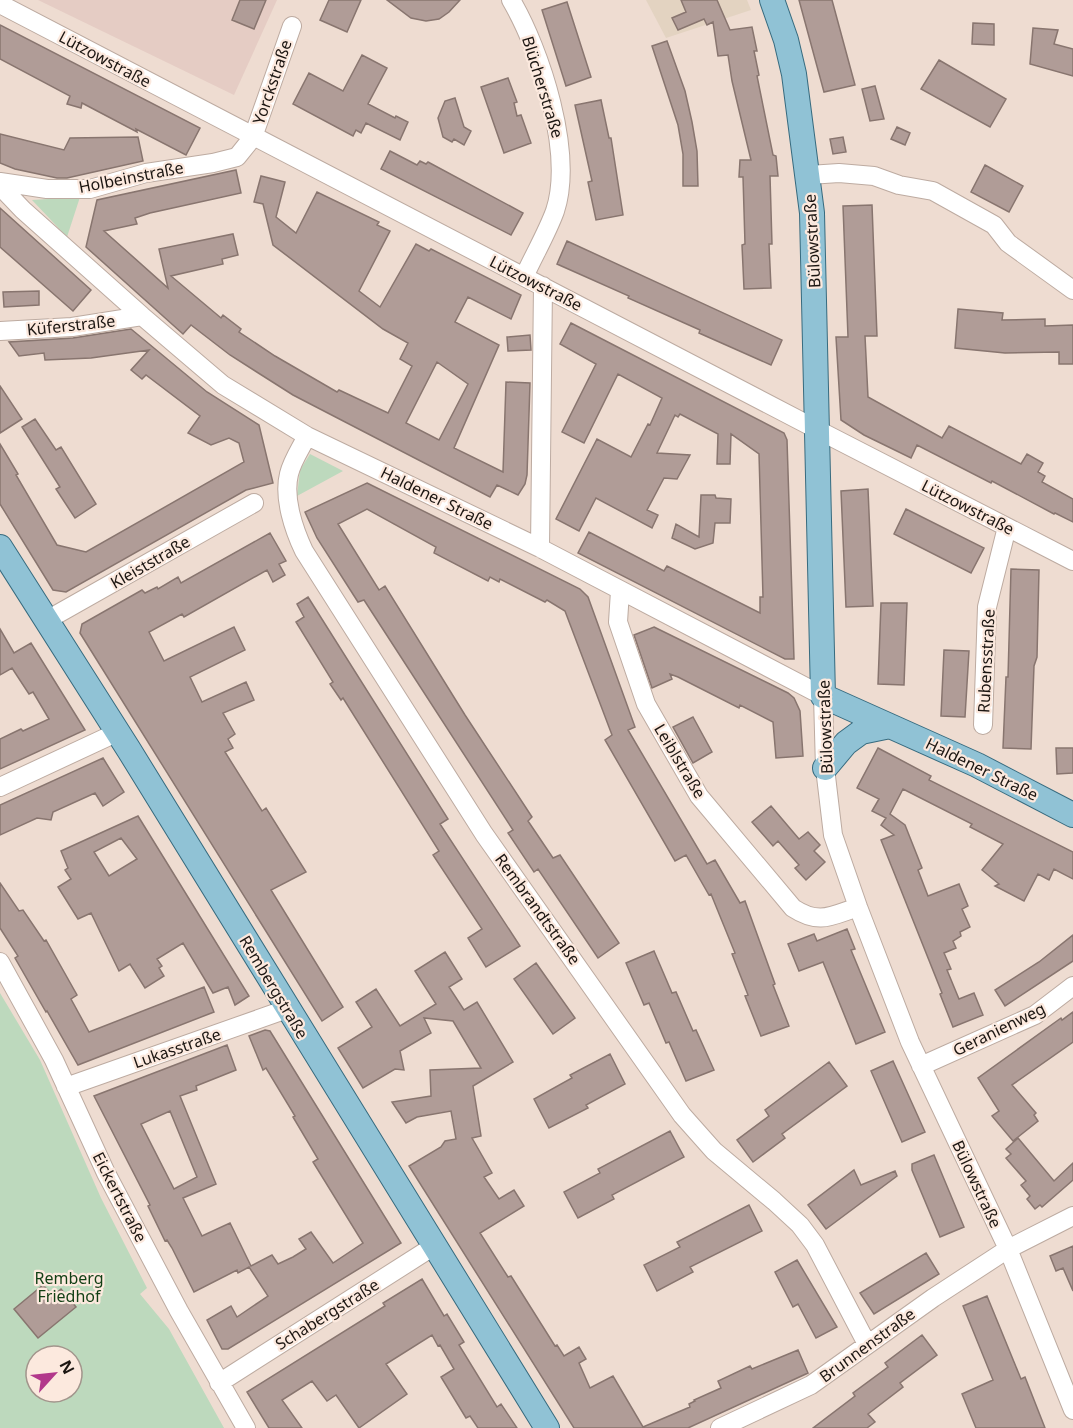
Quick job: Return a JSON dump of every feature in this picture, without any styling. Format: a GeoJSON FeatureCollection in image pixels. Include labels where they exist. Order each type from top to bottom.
{"type":"FeatureCollection","features":[{"type":"Feature","properties":{"kind":"main road","name":"Bülowstraße"},"geometry":{"type":"LineString","coordinates":[[772,0],[786,40],[794,74],[809,175],[812,213],[823,696]]}},
{"type":"Feature","properties":{"kind":"main road","name":"Rembergstraße"},"geometry":{"type":"LineString","coordinates":[[0,547],[117,732],[547,1428]]}},
{"type":"Feature","properties":{"kind":"main road","name":"Haldener Straße"},"geometry":{"type":"LineString","coordinates":[[823,696],[1004,778],[1073,815]]}},
{"type":"Feature","properties":{"kind":"main road"},"geometry":{"type":"LineString","coordinates":[[825,768],[846,743],[861,732],[890,726]]}},
{"type":"Feature","properties":{"kind":"street","name":"Blücherstraße"},"geometry":{"type":"LineString","coordinates":[[512,0],[521,16],[540,64],[560,137],[562,180],[555,211],[524,277]]}},
{"type":"Feature","properties":{"kind":"street","name":"Lützowstraße"},"geometry":{"type":"LineString","coordinates":[[0,4],[1073,561]]}},
{"type":"Feature","properties":{"kind":"street","name":"Yorckstraße"},"geometry":{"type":"LineString","coordinates":[[253,137],[291,26]]}},
{"type":"Feature","properties":{"kind":"street","name":"Holbeinstraße"},"geometry":{"type":"LineString","coordinates":[[0,184],[47,189],[90,189],[146,173],[237,157],[253,137]]}},
{"type":"Feature","properties":{"kind":"street"},"geometry":{"type":"LineString","coordinates":[[809,175],[839,173],[874,176],[899,185],[933,192],[994,225],[1008,243],[1073,290]]}},
{"type":"Feature","properties":{"kind":"street","name":"Haldener Straße"},"geometry":{"type":"LineString","coordinates":[[0,184],[23,210],[223,385],[307,436],[540,548],[823,696]]}},
{"type":"Feature","properties":{"kind":"street"},"geometry":{"type":"LineString","coordinates":[[23,210],[28,187]]}},
{"type":"Feature","properties":{"kind":"street"},"geometry":{"type":"LineString","coordinates":[[540,548],[543,286]]}},
{"type":"Feature","properties":{"kind":"street","name":"Küferstraße"},"geometry":{"type":"LineString","coordinates":[[0,331],[72,327],[142,316]]}},
{"type":"Feature","properties":{"kind":"street","name":"Rembrandtstraße"},"geometry":{"type":"LineString","coordinates":[[307,436],[288,475],[292,526],[304,551],[484,834],[682,1115],[714,1150],[800,1225],[815,1245],[867,1344]]}},
{"type":"Feature","properties":{"kind":"street","name":"Kleiststraße"},"geometry":{"type":"LineString","coordinates":[[47,620],[254,503]]}},
{"type":"Feature","properties":{"kind":"street","name":"Rubensstraße"},"geometry":{"type":"LineString","coordinates":[[983,725],[987,607],[1007,527]]}},
{"type":"Feature","properties":{"kind":"street","name":"Leiblstraße"},"geometry":{"type":"LineString","coordinates":[[621,591],[618,622],[646,704],[699,796],[793,908],[807,917],[823,918],[858,907]]}},
{"type":"Feature","properties":{"kind":"street","name":"Bülowstraße"},"geometry":{"type":"LineString","coordinates":[[823,696],[825,768],[833,835],[858,907],[910,1042],[1008,1249],[1073,1410]]}},
{"type":"Feature","properties":{"kind":"street"},"geometry":{"type":"LineString","coordinates":[[0,787],[117,732]]}},
{"type":"Feature","properties":{"kind":"street","name":"Eickertstraße"},"geometry":{"type":"LineString","coordinates":[[0,962],[38,1029],[106,1173],[219,1383],[246,1428]]}},
{"type":"Feature","properties":{"kind":"street","name":"Geranienweg"},"geometry":{"type":"LineString","coordinates":[[921,1066],[1035,1015],[1073,986]]}},
{"type":"Feature","properties":{"kind":"street","name":"Lukasstraße"},"geometry":{"type":"LineString","coordinates":[[66,1087],[287,1009]]}},
{"type":"Feature","properties":{"kind":"street","name":"Brunnenstraße"},"geometry":{"type":"LineString","coordinates":[[720,1428],[811,1385],[867,1344],[1008,1249],[1073,1216]]}},
{"type":"Feature","properties":{"kind":"street","name":"Schabergstraße"},"geometry":{"type":"LineString","coordinates":[[219,1383],[434,1246]]}},
{"type":"Feature","properties":{"kind":"shaded area"},"geometry":{"type":"Polygon","coordinates":[[[38,0],[277,0],[234,95],[38,0]]]}},
{"type":"Feature","properties":{"kind":"shaded area"},"geometry":{"type":"Polygon","coordinates":[[[646,0],[747,0],[751,10],[666,38],[646,0]]]}},
{"type":"Feature","properties":{"kind":"green space"},"geometry":{"type":"Polygon","coordinates":[[[80,197],[67,237],[32,200],[80,197]]]}},
{"type":"Feature","properties":{"kind":"green space"},"geometry":{"type":"Polygon","coordinates":[[[310,454],[343,471],[297,496],[300,470],[310,454]]]}},
{"type":"Feature","properties":{"kind":"green space","name":"Remberg Friedhof"},"geometry":{"type":"Polygon","coordinates":[[[0,993],[40,1060],[101,1198],[147,1288],[140,1294],[169,1329],[224,1428],[0,1428],[0,993]]]}},
{"type":"Feature","properties":{"kind":"building"},"geometry":{"type":"Polygon","coordinates":[[[240,0],[266,0],[254,29],[232,20],[240,0]]]}},
{"type":"Feature","properties":{"kind":"building"},"geometry":{"type":"Polygon","coordinates":[[[329,0],[361,0],[347,32],[320,20],[329,0]]]}},
{"type":"Feature","properties":{"kind":"building"},"geometry":{"type":"Polygon","coordinates":[[[387,0],[460,0],[439,19],[426,21],[411,18],[387,0]]]}},
{"type":"Feature","properties":{"kind":"building"},"geometry":{"type":"Polygon","coordinates":[[[681,0],[717,0],[730,30],[752,27],[757,51],[754,51],[759,75],[757,76],[773,155],[776,156],[778,176],[770,176],[771,288],[744,289],[743,177],[739,177],[740,160],[751,160],[728,55],[718,56],[713,22],[707,25],[704,19],[678,30],[672,18],[686,12],[681,0]]]}},
{"type":"Feature","properties":{"kind":"building"},"geometry":{"type":"Polygon","coordinates":[[[799,0],[832,0],[855,85],[824,92],[799,0]]]}},
{"type":"Feature","properties":{"kind":"building"},"geometry":{"type":"Polygon","coordinates":[[[567,2],[591,77],[566,86],[542,10],[567,2]]]}},
{"type":"Feature","properties":{"kind":"building"},"geometry":{"type":"Polygon","coordinates":[[[973,23],[994,24],[994,45],[972,44],[973,23]]]}},
{"type":"Feature","properties":{"kind":"building"},"geometry":{"type":"Polygon","coordinates":[[[0,25],[200,128],[186,155],[82,103],[81,108],[67,104],[70,96],[0,59],[0,25]]]}},
{"type":"Feature","properties":{"kind":"building"},"geometry":{"type":"Polygon","coordinates":[[[1033,28],[1058,30],[1054,44],[1073,49],[1073,76],[1030,64],[1033,28]]]}},
{"type":"Feature","properties":{"kind":"building"},"geometry":{"type":"Polygon","coordinates":[[[667,41],[685,91],[692,122],[697,151],[698,186],[683,186],[683,154],[678,125],[652,46],[667,41]]]}},
{"type":"Feature","properties":{"kind":"building"},"geometry":{"type":"Polygon","coordinates":[[[362,55],[387,68],[368,104],[408,122],[400,140],[366,123],[361,133],[356,130],[353,136],[293,104],[309,73],[343,91],[362,55]]]}},
{"type":"Feature","properties":{"kind":"building"},"geometry":{"type":"Polygon","coordinates":[[[939,60],[1006,99],[990,127],[921,89],[939,60]]]}},
{"type":"Feature","properties":{"kind":"building"},"geometry":{"type":"Polygon","coordinates":[[[508,78],[517,102],[514,103],[517,116],[521,115],[531,143],[504,153],[481,87],[508,78]]]}},
{"type":"Feature","properties":{"kind":"building"},"geometry":{"type":"Polygon","coordinates":[[[875,86],[884,119],[870,121],[862,89],[875,86]]]}},
{"type":"Feature","properties":{"kind":"building"},"geometry":{"type":"Polygon","coordinates":[[[455,98],[464,127],[471,131],[464,145],[454,139],[452,142],[443,137],[438,118],[445,101],[455,98]]]}},
{"type":"Feature","properties":{"kind":"building"},"geometry":{"type":"Polygon","coordinates":[[[601,100],[609,138],[611,138],[623,215],[596,220],[588,182],[592,181],[575,105],[601,100]]]}},
{"type":"Feature","properties":{"kind":"building"},"geometry":{"type":"Polygon","coordinates":[[[897,127],[910,133],[905,145],[891,139],[897,127]]]}},
{"type":"Feature","properties":{"kind":"building"},"geometry":{"type":"Polygon","coordinates":[[[0,134],[64,150],[70,138],[138,137],[143,161],[67,178],[57,178],[15,169],[0,163],[0,134]]]}},
{"type":"Feature","properties":{"kind":"building"},"geometry":{"type":"Polygon","coordinates":[[[843,137],[846,152],[833,154],[830,139],[843,137]]]}},
{"type":"Feature","properties":{"kind":"building"},"geometry":{"type":"Polygon","coordinates":[[[390,151],[417,165],[420,161],[426,164],[428,162],[523,213],[511,235],[381,169],[390,151]]]}},
{"type":"Feature","properties":{"kind":"building"},"geometry":{"type":"Polygon","coordinates":[[[985,165],[1023,186],[1009,212],[971,192],[985,165]]]}},
{"type":"Feature","properties":{"kind":"building"},"geometry":{"type":"Polygon","coordinates":[[[236,170],[241,193],[150,213],[135,218],[137,224],[104,231],[168,288],[159,249],[233,234],[238,255],[222,259],[223,264],[171,276],[221,318],[223,315],[241,329],[239,332],[275,356],[337,392],[339,390],[388,413],[412,366],[400,359],[408,343],[383,329],[273,245],[263,204],[254,202],[261,176],[285,182],[276,217],[296,233],[317,192],[379,222],[377,225],[390,231],[359,291],[380,307],[416,244],[429,251],[431,249],[521,295],[511,319],[468,297],[455,322],[499,345],[454,448],[503,472],[506,382],[530,383],[527,475],[525,484],[518,495],[497,485],[490,497],[293,395],[230,355],[191,325],[183,334],[86,247],[97,200],[236,170]],[[437,362],[406,423],[439,440],[468,384],[437,362]]]}},
{"type":"Feature","properties":{"kind":"building"},"geometry":{"type":"Polygon","coordinates":[[[872,205],[877,336],[865,336],[868,397],[942,438],[949,426],[1021,464],[1027,454],[1043,463],[1038,472],[1045,476],[1042,482],[1073,499],[1073,522],[917,445],[911,458],[864,435],[841,420],[836,337],[848,337],[843,206],[872,205]]]}},
{"type":"Feature","properties":{"kind":"building"},"geometry":{"type":"Polygon","coordinates":[[[0,208],[91,290],[73,311],[0,247],[0,208]]]}},
{"type":"Feature","properties":{"kind":"building"},"geometry":{"type":"Polygon","coordinates":[[[567,241],[782,340],[771,365],[557,264],[567,241]]]}},
{"type":"Feature","properties":{"kind":"building"},"geometry":{"type":"Polygon","coordinates":[[[39,291],[39,305],[4,307],[3,292],[39,291]]]}},
{"type":"Feature","properties":{"kind":"building"},"geometry":{"type":"Polygon","coordinates":[[[958,309],[1003,313],[1002,320],[1045,319],[1045,326],[1073,325],[1073,364],[1059,364],[1059,352],[1005,353],[955,348],[958,309]]]}},
{"type":"Feature","properties":{"kind":"building"},"geometry":{"type":"Polygon","coordinates":[[[571,323],[784,433],[787,440],[794,659],[785,659],[578,553],[589,532],[664,571],[667,566],[760,613],[760,597],[763,597],[759,454],[731,434],[730,464],[717,464],[718,434],[680,414],[678,417],[675,415],[657,453],[690,455],[677,479],[664,478],[647,510],[658,515],[652,528],[596,498],[579,531],[556,519],[597,439],[631,457],[648,424],[650,425],[662,398],[618,374],[584,443],[562,432],[596,364],[560,344],[571,323]]]}},
{"type":"Feature","properties":{"kind":"building"},"geometry":{"type":"Polygon","coordinates":[[[131,329],[207,392],[259,425],[273,483],[246,490],[66,592],[53,590],[0,504],[0,444],[57,545],[86,552],[244,462],[239,443],[229,438],[211,445],[188,433],[200,416],[146,375],[142,379],[131,370],[149,350],[91,358],[45,360],[44,353],[19,356],[9,342],[73,338],[131,329]]]}},
{"type":"Feature","properties":{"kind":"building"},"geometry":{"type":"Polygon","coordinates":[[[530,335],[531,350],[508,351],[507,337],[530,335]]]}},
{"type":"Feature","properties":{"kind":"building"},"geometry":{"type":"Polygon","coordinates":[[[0,386],[22,419],[0,433],[0,386]]]}},
{"type":"Feature","properties":{"kind":"building"},"geometry":{"type":"Polygon","coordinates":[[[35,419],[56,450],[61,447],[96,504],[75,518],[56,489],[60,487],[22,427],[35,419]]]}},
{"type":"Feature","properties":{"kind":"building"},"geometry":{"type":"Polygon","coordinates":[[[367,483],[580,589],[588,597],[635,727],[628,730],[707,864],[715,860],[740,903],[745,901],[789,1026],[761,1036],[745,996],[748,995],[732,954],[735,953],[711,894],[709,895],[686,855],[675,861],[605,740],[612,735],[565,611],[547,600],[545,602],[500,579],[499,582],[490,577],[488,581],[434,553],[436,547],[367,509],[338,524],[379,590],[385,586],[532,817],[528,821],[553,858],[560,855],[619,943],[598,958],[538,869],[534,872],[508,833],[513,830],[364,600],[358,602],[317,538],[305,512],[367,483]]]}},
{"type":"Feature","properties":{"kind":"building"},"geometry":{"type":"Polygon","coordinates":[[[868,489],[873,606],[846,607],[841,491],[868,489]]]}},
{"type":"Feature","properties":{"kind":"building"},"geometry":{"type":"Polygon","coordinates":[[[701,495],[715,495],[716,498],[731,499],[730,523],[715,523],[713,543],[695,549],[672,538],[676,524],[699,537],[701,495]]]}},
{"type":"Feature","properties":{"kind":"building"},"geometry":{"type":"Polygon","coordinates":[[[906,509],[984,548],[971,573],[894,534],[906,509]]]}},
{"type":"Feature","properties":{"kind":"building"},"geometry":{"type":"Polygon","coordinates":[[[270,533],[286,561],[279,564],[285,575],[273,582],[267,570],[184,617],[182,614],[149,632],[164,661],[234,627],[245,650],[190,677],[202,702],[246,682],[254,700],[223,713],[235,734],[228,739],[233,748],[225,752],[262,811],[266,808],[306,872],[271,890],[343,1007],[322,1021],[80,633],[82,624],[142,590],[145,593],[157,587],[158,589],[178,577],[181,583],[270,533]]]}},
{"type":"Feature","properties":{"kind":"building"},"geometry":{"type":"Polygon","coordinates":[[[1011,569],[1039,570],[1037,657],[1034,666],[1031,749],[1003,748],[1006,677],[1008,677],[1011,569]]]}},
{"type":"Feature","properties":{"kind":"building"},"geometry":{"type":"Polygon","coordinates":[[[308,597],[448,819],[440,824],[520,946],[486,967],[468,938],[482,929],[433,855],[439,851],[343,698],[341,700],[330,684],[333,682],[296,622],[304,617],[297,604],[308,597]]]}},
{"type":"Feature","properties":{"kind":"building"},"geometry":{"type":"Polygon","coordinates":[[[881,603],[907,603],[904,685],[878,684],[881,603]]]}},
{"type":"Feature","properties":{"kind":"building"},"geometry":{"type":"Polygon","coordinates":[[[654,627],[794,698],[800,711],[803,756],[776,758],[773,722],[740,705],[739,708],[678,677],[670,674],[672,679],[652,688],[634,635],[654,627]]]}},
{"type":"Feature","properties":{"kind":"building"},"geometry":{"type":"Polygon","coordinates":[[[0,629],[14,653],[31,643],[85,730],[0,769],[0,739],[49,719],[33,692],[29,694],[12,668],[0,675],[0,629]]]}},
{"type":"Feature","properties":{"kind":"building"},"geometry":{"type":"Polygon","coordinates":[[[944,650],[969,651],[965,717],[941,716],[944,650]]]}},
{"type":"Feature","properties":{"kind":"building"},"geometry":{"type":"Polygon","coordinates":[[[693,717],[712,752],[693,763],[673,727],[693,717]]]}},
{"type":"Feature","properties":{"kind":"building"},"geometry":{"type":"Polygon","coordinates":[[[878,748],[931,776],[929,780],[1073,852],[1073,879],[1054,869],[1049,880],[1038,874],[1024,901],[995,886],[999,884],[982,870],[1003,844],[970,827],[972,824],[903,789],[890,814],[905,825],[922,868],[918,870],[928,896],[959,884],[968,906],[962,909],[970,927],[960,932],[961,936],[953,941],[956,948],[944,953],[951,969],[947,970],[959,999],[974,993],[983,1015],[953,1027],[940,994],[942,993],[881,840],[894,835],[881,825],[886,818],[872,811],[879,799],[857,788],[878,748]]]}},
{"type":"Feature","properties":{"kind":"building"},"geometry":{"type":"Polygon","coordinates":[[[1056,748],[1073,748],[1073,773],[1057,774],[1056,748]]]}},
{"type":"Feature","properties":{"kind":"building"},"geometry":{"type":"Polygon","coordinates":[[[103,758],[124,792],[103,806],[95,793],[53,812],[51,820],[37,818],[0,835],[0,805],[103,758]]]}},
{"type":"Feature","properties":{"kind":"building"},"geometry":{"type":"Polygon","coordinates":[[[771,806],[799,839],[808,832],[820,845],[814,851],[825,862],[806,880],[795,868],[799,865],[778,841],[773,846],[752,822],[771,806]]]}},
{"type":"Feature","properties":{"kind":"building"},"geometry":{"type":"Polygon","coordinates":[[[138,816],[249,996],[235,1005],[228,987],[213,993],[183,943],[157,959],[162,966],[159,968],[164,976],[145,988],[130,964],[119,971],[91,913],[78,919],[58,887],[71,879],[65,870],[68,868],[61,851],[138,816]],[[121,838],[94,852],[109,876],[137,859],[121,838]]]}},
{"type":"Feature","properties":{"kind":"building"},"geometry":{"type":"Polygon","coordinates":[[[0,883],[19,911],[23,910],[44,941],[46,940],[77,995],[71,999],[89,1032],[204,987],[214,1012],[78,1065],[15,958],[18,956],[0,928],[0,883]]]}},
{"type":"Feature","properties":{"kind":"building"},"geometry":{"type":"Polygon","coordinates":[[[847,929],[855,949],[851,950],[885,1032],[856,1044],[823,962],[799,971],[788,944],[814,934],[817,941],[847,929]]]}},
{"type":"Feature","properties":{"kind":"building"},"geometry":{"type":"Polygon","coordinates":[[[1073,935],[1073,961],[1005,1006],[995,990],[1039,962],[1073,935]]]}},
{"type":"Feature","properties":{"kind":"building"},"geometry":{"type":"Polygon","coordinates":[[[654,951],[672,993],[676,992],[714,1070],[686,1081],[649,1003],[644,1005],[626,963],[654,951]]]}},
{"type":"Feature","properties":{"kind":"building"},"geometry":{"type":"Polygon","coordinates":[[[445,952],[462,979],[449,987],[464,1010],[477,1002],[513,1062],[473,1086],[481,1136],[472,1138],[492,1173],[484,1177],[499,1199],[514,1190],[524,1206],[480,1233],[508,1277],[511,1276],[555,1346],[557,1345],[564,1356],[579,1347],[586,1359],[579,1363],[590,1388],[613,1376],[643,1427],[690,1407],[689,1404],[694,1400],[721,1388],[718,1381],[750,1366],[752,1369],[798,1350],[808,1373],[688,1428],[574,1428],[409,1166],[441,1147],[445,1141],[456,1139],[451,1111],[417,1117],[406,1123],[392,1102],[431,1096],[430,1070],[481,1068],[453,1021],[424,1018],[431,1033],[400,1051],[404,1070],[395,1069],[363,1088],[338,1048],[372,1027],[356,1002],[376,989],[400,1026],[436,1004],[415,971],[445,952]]]}},
{"type":"Feature","properties":{"kind":"building"},"geometry":{"type":"Polygon","coordinates":[[[536,963],[575,1018],[553,1034],[514,979],[536,963]]]}},
{"type":"Feature","properties":{"kind":"building"},"geometry":{"type":"Polygon","coordinates":[[[1073,1012],[1073,1042],[1012,1085],[1036,1113],[1034,1115],[1038,1121],[1013,1141],[992,1116],[999,1111],[978,1078],[1061,1018],[1062,1020],[1073,1012]]]}},
{"type":"Feature","properties":{"kind":"building"},"geometry":{"type":"Polygon","coordinates":[[[265,1030],[270,1031],[401,1243],[228,1349],[222,1349],[207,1320],[231,1306],[237,1317],[268,1296],[249,1267],[238,1273],[237,1270],[194,1292],[172,1248],[167,1240],[165,1241],[148,1206],[150,1205],[94,1096],[227,1045],[236,1070],[196,1086],[197,1090],[180,1096],[216,1184],[183,1198],[202,1236],[230,1223],[251,1266],[272,1255],[278,1264],[293,1257],[306,1249],[299,1239],[311,1232],[333,1263],[363,1243],[313,1162],[318,1159],[266,1068],[263,1070],[249,1036],[265,1030]],[[170,1111],[141,1124],[174,1189],[197,1177],[170,1111]]]}},
{"type":"Feature","properties":{"kind":"building"},"geometry":{"type":"Polygon","coordinates":[[[610,1054],[625,1084],[586,1105],[588,1108],[549,1128],[534,1099],[572,1078],[570,1075],[610,1054]]]}},
{"type":"Feature","properties":{"kind":"building"},"geometry":{"type":"Polygon","coordinates":[[[893,1061],[925,1132],[902,1142],[871,1071],[893,1061]]]}},
{"type":"Feature","properties":{"kind":"building"},"geometry":{"type":"Polygon","coordinates":[[[829,1062],[847,1086],[782,1134],[785,1138],[753,1162],[737,1140],[769,1116],[765,1110],[829,1062]]]}},
{"type":"Feature","properties":{"kind":"building"},"geometry":{"type":"Polygon","coordinates":[[[670,1131],[684,1157],[612,1195],[614,1199],[578,1218],[564,1192],[600,1173],[598,1169],[670,1131]]]}},
{"type":"Feature","properties":{"kind":"building"},"geometry":{"type":"Polygon","coordinates":[[[1018,1138],[1054,1181],[1073,1163],[1073,1180],[1042,1207],[1040,1205],[1035,1209],[1027,1199],[1030,1196],[1021,1185],[1026,1181],[1006,1158],[1011,1154],[1006,1149],[1018,1138]]]}},
{"type":"Feature","properties":{"kind":"building"},"geometry":{"type":"Polygon","coordinates":[[[934,1155],[964,1227],[940,1237],[912,1170],[912,1164],[934,1155]]]}},
{"type":"Feature","properties":{"kind":"building"},"geometry":{"type":"Polygon","coordinates":[[[854,1170],[861,1185],[895,1171],[897,1176],[826,1229],[808,1205],[854,1170]]]}},
{"type":"Feature","properties":{"kind":"building"},"geometry":{"type":"Polygon","coordinates":[[[749,1205],[762,1231],[690,1267],[693,1272],[657,1291],[644,1265],[680,1247],[677,1242],[749,1205]]]}},
{"type":"Feature","properties":{"kind":"building"},"geometry":{"type":"Polygon","coordinates":[[[1073,1246],[1073,1291],[1063,1268],[1056,1271],[1050,1256],[1073,1246]]]}},
{"type":"Feature","properties":{"kind":"building"},"geometry":{"type":"Polygon","coordinates":[[[926,1253],[939,1274],[874,1314],[860,1293],[926,1253]]]}},
{"type":"Feature","properties":{"kind":"building"},"geometry":{"type":"Polygon","coordinates":[[[797,1260],[837,1327],[816,1338],[798,1304],[793,1307],[775,1272],[797,1260]]]}},
{"type":"Feature","properties":{"kind":"building"},"geometry":{"type":"Polygon","coordinates":[[[422,1279],[444,1316],[447,1314],[464,1342],[459,1345],[497,1407],[501,1404],[517,1428],[478,1428],[470,1416],[466,1418],[441,1377],[454,1369],[432,1335],[386,1364],[407,1394],[359,1428],[336,1395],[327,1401],[312,1381],[282,1400],[302,1428],[269,1428],[247,1392],[385,1306],[383,1303],[422,1279]]]}},
{"type":"Feature","properties":{"kind":"building"},"geometry":{"type":"Polygon","coordinates":[[[43,1285],[53,1296],[61,1289],[76,1307],[38,1338],[14,1309],[43,1285]]]}},
{"type":"Feature","properties":{"kind":"building"},"geometry":{"type":"Polygon","coordinates":[[[987,1296],[1021,1379],[1025,1377],[1045,1428],[976,1428],[962,1394],[993,1380],[963,1306],[987,1296]]]}},
{"type":"Feature","properties":{"kind":"building"},"geometry":{"type":"Polygon","coordinates":[[[922,1335],[937,1355],[900,1383],[903,1387],[868,1414],[875,1422],[867,1428],[813,1428],[855,1396],[853,1393],[888,1367],[885,1363],[922,1335]]]}}]}
